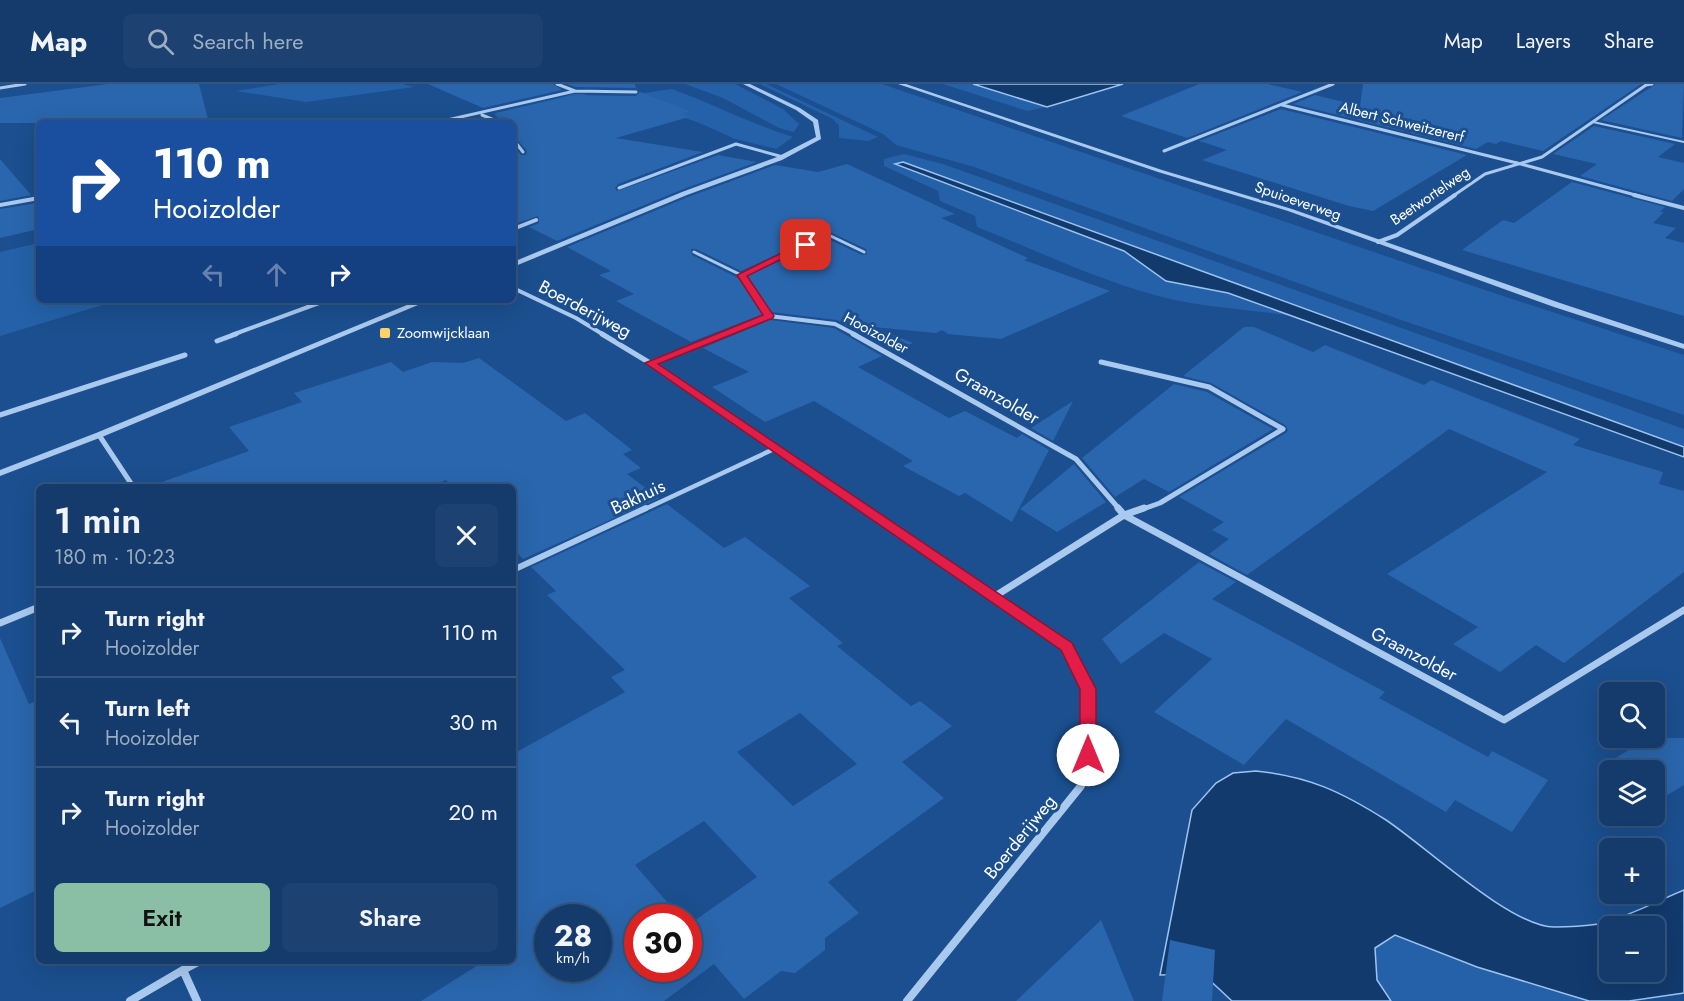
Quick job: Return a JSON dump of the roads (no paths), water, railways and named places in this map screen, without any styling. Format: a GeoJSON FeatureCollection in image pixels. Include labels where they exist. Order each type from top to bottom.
{"type":"FeatureCollection","features":[{"type":"Feature","properties":{"kind":"street"},"geometry":{"type":"LineString","coordinates":[[0,88],[25,84]]}},
{"type":"Feature","properties":{"kind":"street"},"geometry":{"type":"LineString","coordinates":[[557,84],[575,91]]}},
{"type":"Feature","properties":{"kind":"street"},"geometry":{"type":"LineString","coordinates":[[516,264],[660,204],[783,157],[804,148],[819,138],[816,121],[798,109],[746,84]]}},
{"type":"Feature","properties":{"kind":"street","name":"Spuioeverweg"},"geometry":{"type":"LineString","coordinates":[[901,84],[1160,171],[1290,210],[1684,346]]}},
{"type":"Feature","properties":{"kind":"street","name":"Albert Schweitzererf"},"geometry":{"type":"LineString","coordinates":[[1164,150],[1334,84]]}},
{"type":"Feature","properties":{"kind":"street","name":"Beetwortelweg"},"geometry":{"type":"LineString","coordinates":[[1378,242],[1397,234],[1485,174],[1542,157],[1646,85],[1652,84]]}},
{"type":"Feature","properties":{"kind":"street"},"geometry":{"type":"LineString","coordinates":[[450,120],[575,91],[636,92]]}},
{"type":"Feature","properties":{"kind":"street","name":"Albert Schweitzererf"},"geometry":{"type":"LineString","coordinates":[[1282,105],[1516,163]]}},
{"type":"Feature","properties":{"kind":"street"},"geometry":{"type":"LineString","coordinates":[[481,114],[494,120]]}},
{"type":"Feature","properties":{"kind":"street"},"geometry":{"type":"LineString","coordinates":[[516,143],[523,152]]}},
{"type":"Feature","properties":{"kind":"street"},"geometry":{"type":"LineString","coordinates":[[619,188],[696,161],[736,144],[783,157]]}},
{"type":"Feature","properties":{"kind":"street"},"geometry":{"type":"LineString","coordinates":[[1516,163],[1684,208]]}},
{"type":"Feature","properties":{"kind":"street"},"geometry":{"type":"LineString","coordinates":[[0,205],[36,199]]}},
{"type":"Feature","properties":{"kind":"street"},"geometry":{"type":"LineString","coordinates":[[516,228],[536,220]]}},
{"type":"Feature","properties":{"kind":"street"},"geometry":{"type":"LineString","coordinates":[[741,275],[769,316]]}},
{"type":"Feature","properties":{"kind":"street","name":"Boerderijweg"},"geometry":{"type":"LineString","coordinates":[[516,289],[576,318],[650,363],[1066,647],[1088,689],[1088,755],[1080,786],[907,1001]]}},
{"type":"Feature","properties":{"kind":"street"},"geometry":{"type":"LineString","coordinates":[[217,341],[319,303]]}},
{"type":"Feature","properties":{"kind":"street"},"geometry":{"type":"LineString","coordinates":[[0,473],[99,435],[416,303]]}},
{"type":"Feature","properties":{"kind":"street","name":"Hooizolder"},"geometry":{"type":"LineString","coordinates":[[650,363],[769,316],[835,324],[933,377]]}},
{"type":"Feature","properties":{"kind":"street"},"geometry":{"type":"LineString","coordinates":[[0,415],[185,355]]}},
{"type":"Feature","properties":{"kind":"street"},"geometry":{"type":"LineString","coordinates":[[992,598],[1124,515],[1160,503],[1282,429],[1209,387],[1101,362]]}},
{"type":"Feature","properties":{"kind":"street","name":"Graanzolder"},"geometry":{"type":"LineString","coordinates":[[933,377],[1076,459],[1124,515],[1504,720],[1684,610]]}},
{"type":"Feature","properties":{"kind":"street"},"geometry":{"type":"LineString","coordinates":[[99,435],[131,484]]}},
{"type":"Feature","properties":{"kind":"street","name":"Bakhuis"},"geometry":{"type":"LineString","coordinates":[[516,569],[774,449]]}},
{"type":"Feature","properties":{"kind":"street"},"geometry":{"type":"LineString","coordinates":[[0,623],[36,608]]}},
{"type":"Feature","properties":{"kind":"street"},"geometry":{"type":"LineString","coordinates":[[130,1001],[194,964]]}},
{"type":"Feature","properties":{"kind":"street"},"geometry":{"type":"LineString","coordinates":[[183,970],[197,1001]]}},
{"type":"Feature","properties":{"kind":"lane"},"geometry":{"type":"LineString","coordinates":[[1593,122],[1684,142]]}},
{"type":"Feature","properties":{"kind":"lane"},"geometry":{"type":"LineString","coordinates":[[814,228],[864,252]]}},
{"type":"Feature","properties":{"kind":"lane"},"geometry":{"type":"LineString","coordinates":[[694,252],[741,275],[827,236]]}},
{"type":"Feature","properties":{"kind":"place","name":"Zoomwijcklaan"},"geometry":{"type":"Point","coordinates":[385,333]}}]}
